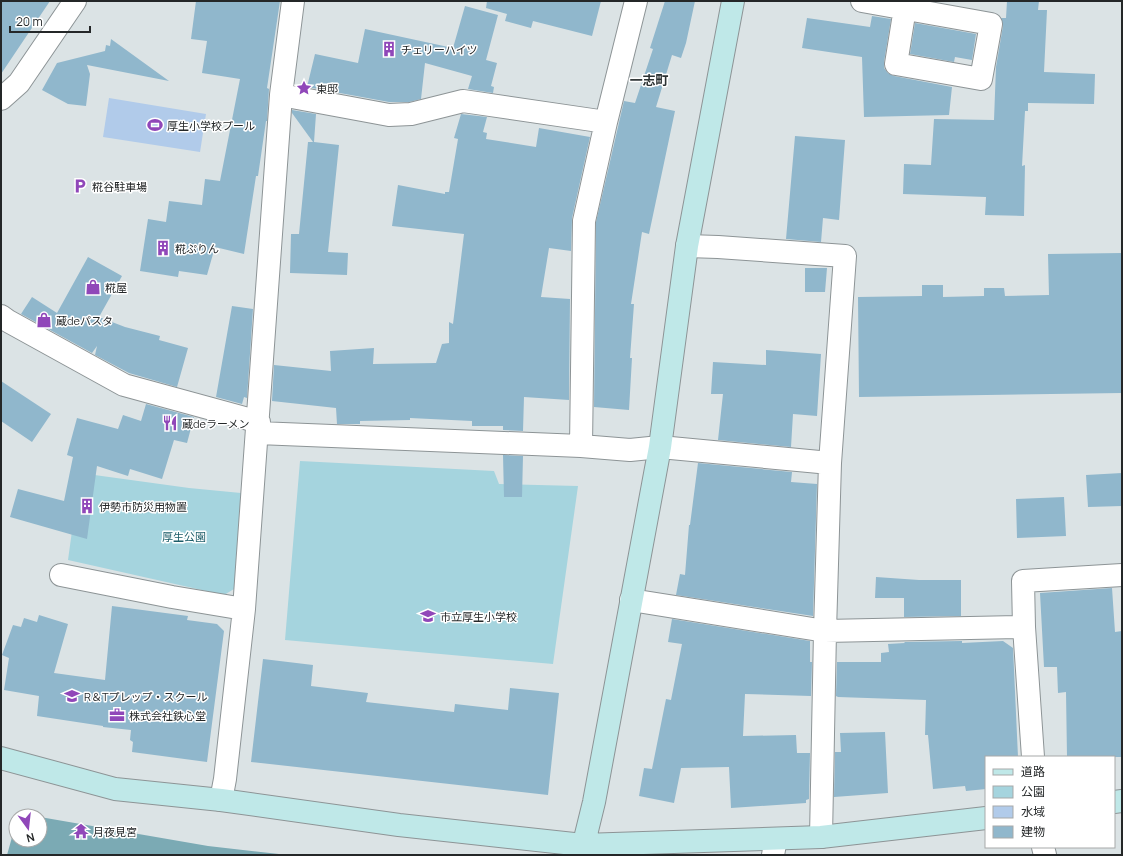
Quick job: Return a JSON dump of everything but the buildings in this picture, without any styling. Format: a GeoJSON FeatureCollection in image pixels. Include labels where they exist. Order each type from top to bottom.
{"type":"FeatureCollection","features":[{"type":"Feature","properties":{"kind":"street"},"geometry":{"type":"LineString","coordinates":[[1,99],[19,83],[75,1]]}},
{"type":"Feature","properties":{"kind":"street"},"geometry":{"type":"LineString","coordinates":[[221,800],[225,779],[244,609],[281,95],[293,1]]}},
{"type":"Feature","properties":{"kind":"street"},"geometry":{"type":"LineString","coordinates":[[580,446],[584,221],[606,122],[636,1]]}},
{"type":"Feature","properties":{"kind":"street"},"geometry":{"type":"LineString","coordinates":[[582,850],[594,802],[660,447],[687,246],[733,1]]}},
{"type":"Feature","properties":{"kind":"street"},"geometry":{"type":"LineString","coordinates":[[862,1],[904,8],[991,24],[981,79],[896,64],[904,8]]}},
{"type":"Feature","properties":{"kind":"street"},"geometry":{"type":"LineString","coordinates":[[281,95],[390,115],[411,114],[463,101],[606,122]]}},
{"type":"Feature","properties":{"kind":"street"},"geometry":{"type":"LineString","coordinates":[[687,246],[845,256],[830,463],[825,631],[822,837]]}},
{"type":"Feature","properties":{"kind":"street"},"geometry":{"type":"LineString","coordinates":[[3,323],[124,385],[258,427],[630,450],[660,447],[830,463]]}},
{"type":"Feature","properties":{"kind":"street"},"geometry":{"type":"LineString","coordinates":[[1033,756],[1024,627],[1023,581],[1122,575]]}},
{"type":"Feature","properties":{"kind":"street"},"geometry":{"type":"LineString","coordinates":[[61,576],[244,609]]}},
{"type":"Feature","properties":{"kind":"street"},"geometry":{"type":"LineString","coordinates":[[631,600],[825,631],[1024,627]]}},
{"type":"Feature","properties":{"kind":"street"},"geometry":{"type":"LineString","coordinates":[[2,761],[114,789],[221,800],[582,850],[774,847],[822,837],[985,818]]}},
{"type":"Feature","properties":{"kind":"green space"},"geometry":{"type":"Polygon","coordinates":[[[300,461],[494,471],[499,484],[578,486],[553,664],[285,640],[300,461]]]}},
{"type":"Feature","properties":{"kind":"green space","name":"厚生公園"},"geometry":{"type":"Polygon","coordinates":[[[80,473],[189,488],[241,493],[234,589],[224,595],[68,560],[80,473]]]}},
{"type":"Feature","properties":{"kind":"shaded area","name":"月夜見宮"},"geometry":{"type":"Polygon","coordinates":[[[48,818],[208,846],[288,855],[7,855],[9,848],[48,848],[48,818]]]}},
{"type":"Feature","properties":{"kind":"water","name":"厚生小学校プール"},"geometry":{"type":"Polygon","coordinates":[[[109,98],[206,114],[200,152],[103,137],[109,98]]]}},
{"type":"Feature","properties":{"kind":"place","name":"チェリーハイツ"},"geometry":{"type":"Point","coordinates":[389,49]}},
{"type":"Feature","properties":{"kind":"place","name":"東邸"},"geometry":{"type":"Point","coordinates":[304,88]}},
{"type":"Feature","properties":{"kind":"place","name":"厚生小学校プール"},"geometry":{"type":"Point","coordinates":[155,125]}},
{"type":"Feature","properties":{"kind":"place","name":"糀谷駐車場"},"geometry":{"type":"Point","coordinates":[80,186]}},
{"type":"Feature","properties":{"kind":"place","name":"糀ぷりん"},"geometry":{"type":"Point","coordinates":[163,248]}},
{"type":"Feature","properties":{"kind":"place","name":"糀屋"},"geometry":{"type":"Point","coordinates":[93,287]}},
{"type":"Feature","properties":{"kind":"place","name":"蔵deパスタ"},"geometry":{"type":"Point","coordinates":[44,320]}},
{"type":"Feature","properties":{"kind":"place","name":"蔵deラーメン"},"geometry":{"type":"Point","coordinates":[170,423]}},
{"type":"Feature","properties":{"kind":"place","name":"伊勢市防災用物置"},"geometry":{"type":"Point","coordinates":[87,506]}},
{"type":"Feature","properties":{"kind":"place","name":"市立厚生小学校"},"geometry":{"type":"Point","coordinates":[428,616]}},
{"type":"Feature","properties":{"kind":"place","name":"R＆Tプレップ・スクール"},"geometry":{"type":"Point","coordinates":[72,696]}},
{"type":"Feature","properties":{"kind":"place","name":"株式会社鉄心堂"},"geometry":{"type":"Point","coordinates":[117,715]}},
{"type":"Feature","properties":{"kind":"place","name":"月夜見宮"},"geometry":{"type":"Point","coordinates":[81,831]}},
{"type":"Feature","properties":{"kind":"district","name":"一志町"},"geometry":{"type":"Point","coordinates":[649,80]}}]}
